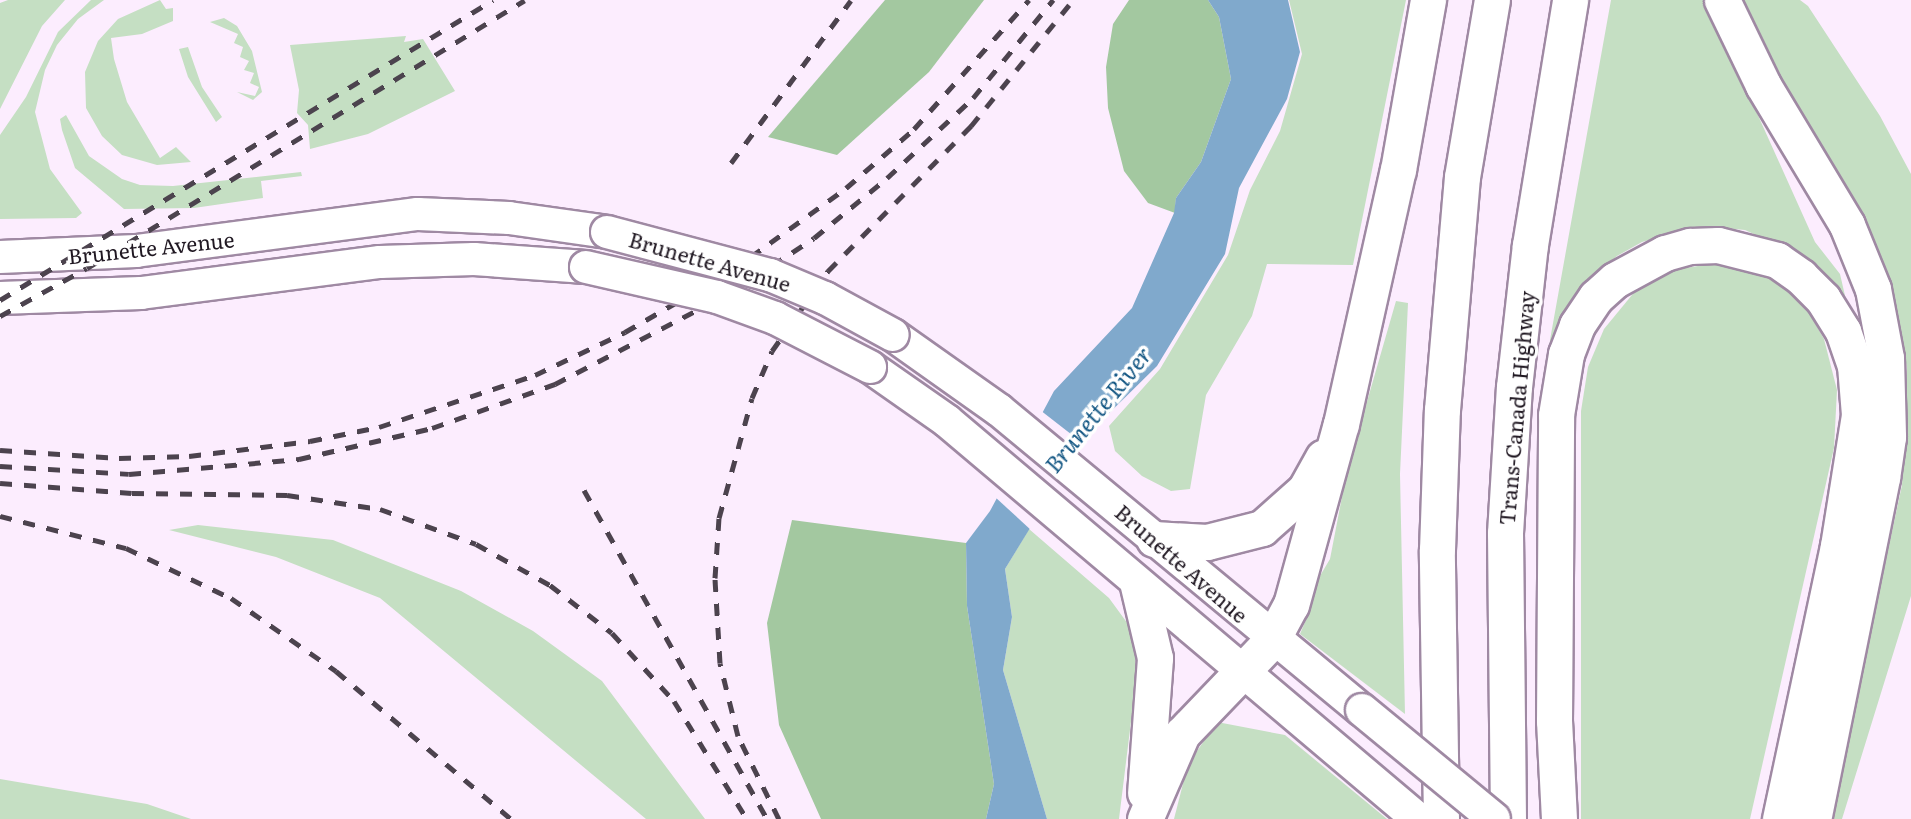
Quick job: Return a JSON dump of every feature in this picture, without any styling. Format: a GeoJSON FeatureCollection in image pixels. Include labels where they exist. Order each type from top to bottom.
{"type":"FeatureCollection","features":[{"type":"Feature","properties":{"kind":"highway"},"geometry":{"type":"LineString","coordinates":[[1144,819],[1182,734],[1244,673],[1272,640],[1295,592],[1341,424],[1398,170],[1428,0]]}},
{"type":"Feature","properties":{"kind":"highway"},"geometry":{"type":"LineString","coordinates":[[1441,819],[1437,550],[1442,410],[1462,177],[1492,0]]}},
{"type":"Feature","properties":{"kind":"highway","name":"Trans-Canada Highway"},"geometry":{"type":"LineString","coordinates":[[1508,819],[1505,533],[1514,387],[1530,245],[1570,0]]}},
{"type":"Feature","properties":{"kind":"highway"},"geometry":{"type":"LineString","coordinates":[[1722,0],[1763,85],[1847,225],[1873,289],[1886,358],[1888,437],[1882,478],[1813,819]]}},
{"type":"Feature","properties":{"kind":"highway"},"geometry":{"type":"LineString","coordinates":[[1559,819],[1554,721],[1556,415],[1566,355],[1577,325],[1595,297],[1615,280],[1664,253],[1690,246],[1718,245],[1777,260],[1801,277],[1843,331],[1855,365],[1859,415],[1838,546],[1780,819]]}},
{"type":"Feature","properties":{"kind":"highway"},"geometry":{"type":"LineString","coordinates":[[1154,539],[1220,540],[1262,528],[1305,490],[1341,424]]}},
{"type":"Feature","properties":{"kind":"highway"},"geometry":{"type":"LineString","coordinates":[[1138,586],[1155,658],[1144,819]]}},
{"type":"Feature","properties":{"kind":"main road","name":"Brunette Avenue"},"geometry":{"type":"LineString","coordinates":[[0,257],[136,251],[418,214],[509,218],[607,232],[770,275],[825,298],[893,335],[967,385],[1105,496],[1272,640],[1494,819]]}},
{"type":"Feature","properties":{"kind":"main road","name":"Brunette Avenue"},"geometry":{"type":"LineString","coordinates":[[0,298],[141,293],[380,262],[474,259],[586,267],[717,297],[775,318],[870,367],[947,421],[1138,586],[1418,819]]}},
{"type":"Feature","properties":{"kind":"green space"},"geometry":{"type":"Polygon","coordinates":[[[8,0],[65,0],[42,26],[0,109],[0,3],[8,0]]]}},
{"type":"Feature","properties":{"kind":"green space"},"geometry":{"type":"Polygon","coordinates":[[[91,0],[104,0],[78,19],[57,45],[45,70],[35,112],[50,169],[82,213],[76,218],[0,219],[0,135],[26,97],[58,32],[91,0]]]}},
{"type":"Feature","properties":{"kind":"green space"},"geometry":{"type":"Polygon","coordinates":[[[160,0],[166,9],[173,8],[173,21],[142,34],[111,38],[114,59],[127,102],[160,158],[176,147],[191,162],[157,165],[122,155],[102,136],[86,108],[85,72],[98,41],[118,19],[160,0]]]}},
{"type":"Feature","properties":{"kind":"green space"},"geometry":{"type":"Polygon","coordinates":[[[885,0],[984,0],[929,72],[837,155],[768,137],[885,0]]]}},
{"type":"Feature","properties":{"kind":"green space"},"geometry":{"type":"Polygon","coordinates":[[[1129,0],[1208,0],[1219,17],[1231,79],[1201,162],[1176,198],[1175,213],[1148,203],[1124,171],[1108,108],[1106,67],[1113,24],[1129,0]]]}},
{"type":"Feature","properties":{"kind":"green space"},"geometry":{"type":"Polygon","coordinates":[[[1289,0],[1406,0],[1353,265],[1267,264],[1252,316],[1206,395],[1190,489],[1171,491],[1142,476],[1115,451],[1109,426],[1160,369],[1228,255],[1250,190],[1280,131],[1302,54],[1289,0]]]}},
{"type":"Feature","properties":{"kind":"green space"},"geometry":{"type":"Polygon","coordinates":[[[1611,0],[1706,0],[1815,242],[1840,274],[1846,300],[1804,257],[1745,230],[1714,227],[1690,228],[1642,242],[1617,256],[1591,278],[1541,554],[1536,695],[1537,559],[1550,340],[1611,0]]]}},
{"type":"Feature","properties":{"kind":"green space"},"geometry":{"type":"Polygon","coordinates":[[[1741,0],[1800,0],[1808,6],[1880,116],[1911,174],[1911,596],[1842,819],[1830,819],[1902,485],[1907,368],[1895,304],[1873,238],[1764,49],[1741,0]]]}},
{"type":"Feature","properties":{"kind":"green space"},"geometry":{"type":"Polygon","coordinates":[[[224,18],[237,26],[252,51],[262,92],[253,100],[237,92],[255,96],[259,87],[250,83],[254,73],[244,70],[249,61],[240,57],[243,47],[234,43],[238,34],[210,22],[224,18]]]}},
{"type":"Feature","properties":{"kind":"green space"},"geometry":{"type":"Polygon","coordinates":[[[406,36],[404,42],[423,39],[455,91],[368,134],[310,149],[308,125],[297,113],[299,90],[290,45],[406,36]]]}},
{"type":"Feature","properties":{"kind":"green space"},"geometry":{"type":"Polygon","coordinates":[[[188,47],[202,87],[222,117],[216,122],[188,77],[179,49],[188,47]]]}},
{"type":"Feature","properties":{"kind":"green space"},"geometry":{"type":"Polygon","coordinates":[[[66,115],[89,156],[122,179],[140,185],[173,186],[301,172],[302,176],[261,181],[263,198],[194,208],[124,209],[75,168],[60,119],[66,115]]]}},
{"type":"Feature","properties":{"kind":"green space"},"geometry":{"type":"Polygon","coordinates":[[[1717,263],[1762,275],[1781,285],[1807,309],[1824,339],[1837,390],[1834,448],[1750,819],[1581,819],[1581,411],[1588,367],[1604,329],[1641,284],[1666,271],[1717,263]]]}},
{"type":"Feature","properties":{"kind":"green space"},"geometry":{"type":"Polygon","coordinates":[[[1396,301],[1408,303],[1400,474],[1405,714],[1300,634],[1308,615],[1299,611],[1330,559],[1347,471],[1396,301]]]}},
{"type":"Feature","properties":{"kind":"green space"},"geometry":{"type":"Polygon","coordinates":[[[792,520],[966,543],[967,606],[994,784],[986,819],[821,819],[779,725],[767,623],[792,520]]]}},
{"type":"Feature","properties":{"kind":"green space"},"geometry":{"type":"Polygon","coordinates":[[[198,525],[333,540],[461,591],[533,631],[602,681],[705,819],[646,819],[380,598],[276,557],[169,530],[198,525]]]}},
{"type":"Feature","properties":{"kind":"green space"},"geometry":{"type":"Polygon","coordinates":[[[1029,529],[1109,598],[1128,624],[1135,646],[1136,681],[1119,819],[1047,819],[1003,670],[1012,617],[1005,569],[1029,529]]]}},
{"type":"Feature","properties":{"kind":"green space"},"geometry":{"type":"Polygon","coordinates":[[[1217,722],[1285,735],[1387,819],[1174,819],[1188,764],[1217,722]]]}},
{"type":"Feature","properties":{"kind":"green space"},"geometry":{"type":"Polygon","coordinates":[[[0,779],[147,804],[191,819],[0,819],[0,779]]]}},
{"type":"Feature","properties":{"kind":"water","name":"Brunette River"},"geometry":{"type":"Polygon","coordinates":[[[1208,0],[1288,0],[1300,52],[1287,99],[1239,188],[1225,254],[1157,366],[1087,435],[1005,569],[1012,617],[1003,670],[1047,819],[986,819],[994,784],[967,606],[966,543],[990,511],[1054,391],[1132,308],[1174,213],[1176,198],[1201,162],[1231,79],[1219,17],[1208,0]]]}},
{"type":"Feature","properties":{"kind":"pier"},"geometry":{"type":"Polygon","coordinates":[[[1040,410],[1085,445],[1032,531],[994,496],[1040,410]]]}},
{"type":"Feature","properties":{"kind":"railway"},"geometry":{"type":"LineString","coordinates":[[0,300],[493,0]]}},
{"type":"Feature","properties":{"kind":"railway"},"geometry":{"type":"LineString","coordinates":[[0,316],[87,268],[525,0]]}},
{"type":"Feature","properties":{"kind":"railway"},"geometry":{"type":"LineString","coordinates":[[731,163],[851,0]]}},
{"type":"Feature","properties":{"kind":"railway"},"geometry":{"type":"LineString","coordinates":[[0,450],[119,458],[189,456],[310,441],[379,427],[535,375],[625,332],[731,271],[846,188],[914,129],[1029,0]]}},
{"type":"Feature","properties":{"kind":"railway"},"geometry":{"type":"LineString","coordinates":[[0,466],[129,474],[299,459],[432,428],[555,384],[732,292],[814,238],[887,178],[973,98],[1053,0]]}},
{"type":"Feature","properties":{"kind":"railway"},"geometry":{"type":"LineString","coordinates":[[779,819],[738,736],[720,663],[715,578],[719,518],[752,398],[772,351],[828,271],[971,126],[1073,0]]}},
{"type":"Feature","properties":{"kind":"railway"},"geometry":{"type":"LineString","coordinates":[[0,483],[132,493],[287,495],[380,509],[476,544],[550,585],[612,633],[674,701],[747,819]]}},
{"type":"Feature","properties":{"kind":"railway"},"geometry":{"type":"LineString","coordinates":[[584,490],[767,819]]}},
{"type":"Feature","properties":{"kind":"railway"},"geometry":{"type":"LineString","coordinates":[[0,516],[126,548],[231,598],[336,671],[511,819]]}}]}
